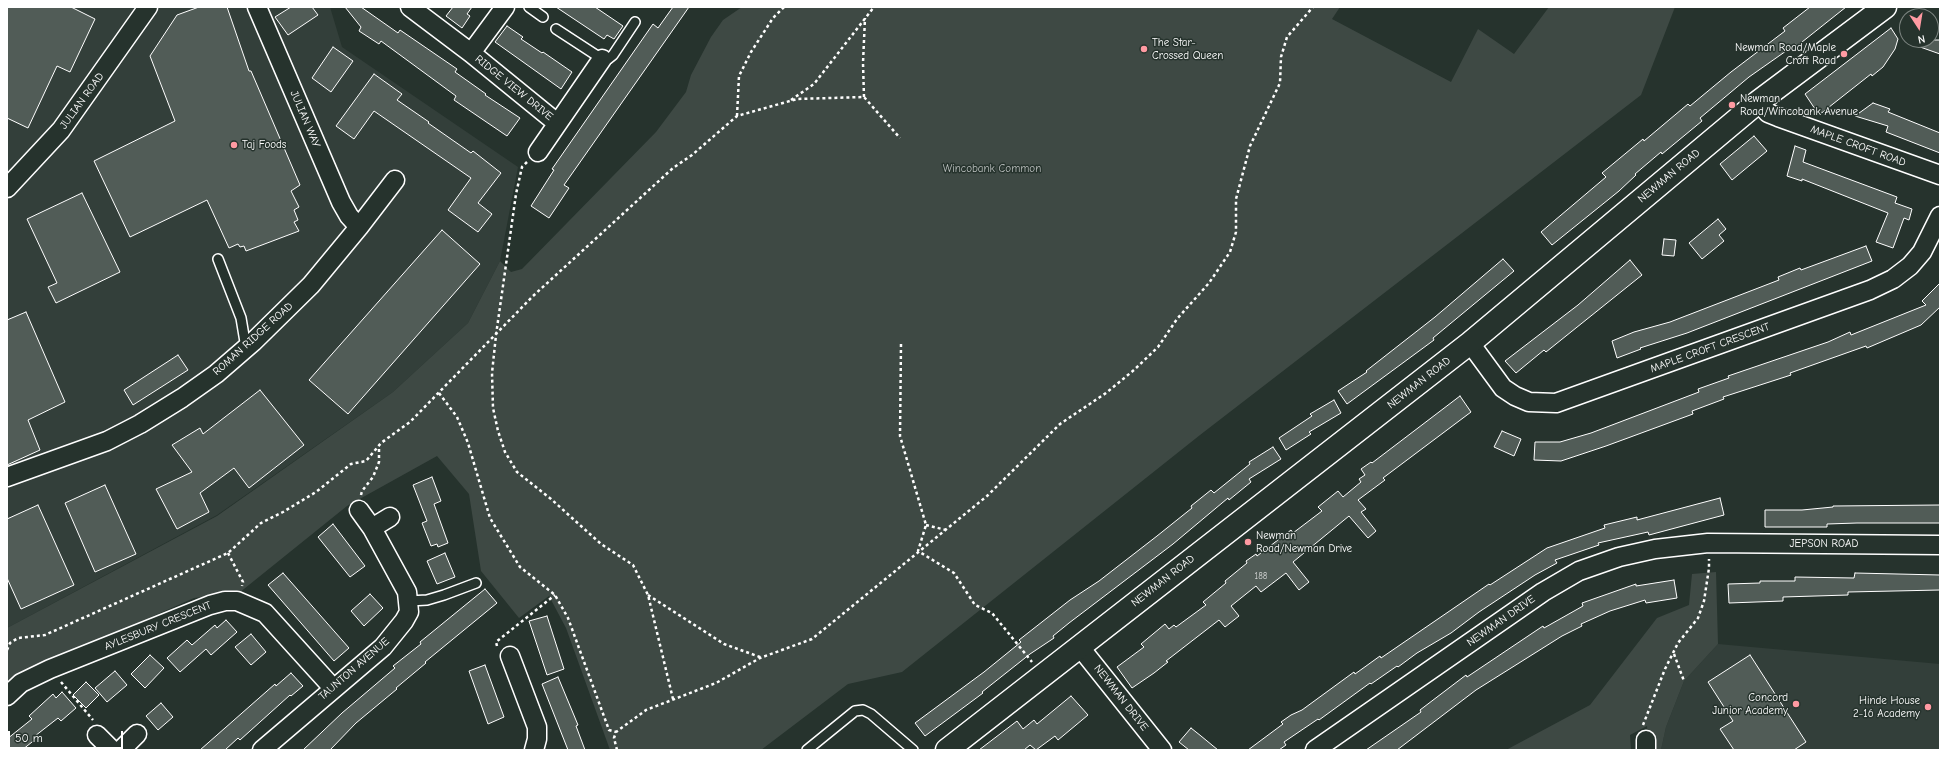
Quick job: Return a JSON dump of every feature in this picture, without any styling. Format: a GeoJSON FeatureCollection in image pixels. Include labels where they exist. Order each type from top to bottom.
{"type":"FeatureCollection","features":[{"type":"Feature","properties":{"kind":"street","name":"JULIAN ROAD"},"geometry":{"type":"LineString","coordinates":[[7,188],[60,130],[148,7]]}},
{"type":"Feature","properties":{"kind":"street","name":"JULIAN WAY"},"geometry":{"type":"LineString","coordinates":[[258,7],[341,202],[349,216],[359,227]]}},
{"type":"Feature","properties":{"kind":"street","name":"RIDGE VIEW DRIVE"},"geometry":{"type":"LineString","coordinates":[[410,7],[471,53],[557,123]]}},
{"type":"Feature","properties":{"kind":"street","name":"RIDGE VIEW DRIVE"},"geometry":{"type":"LineString","coordinates":[[471,53],[505,7]]}},
{"type":"Feature","properties":{"kind":"street","name":"NEWMAN ROAD"},"geometry":{"type":"LineString","coordinates":[[947,750],[1470,343],[1758,102],[1884,7]]}},
{"type":"Feature","properties":{"kind":"street","name":"RIDGE VIEW DRIVE"},"geometry":{"type":"LineString","coordinates":[[538,152],[602,60]]}},
{"type":"Feature","properties":{"kind":"street","name":"MAPLE CROFT ROAD"},"geometry":{"type":"LineString","coordinates":[[1758,102],[1768,113],[1940,175]]}},
{"type":"Feature","properties":{"kind":"street","name":"ROMAN RIDGE ROAD"},"geometry":{"type":"LineString","coordinates":[[7,477],[107,441],[140,424],[182,398],[216,374],[246,348],[311,285],[359,227],[395,180]]}},
{"type":"Feature","properties":{"kind":"street","name":"MAPLE CROFT CRESCENT"},"geometry":{"type":"LineString","coordinates":[[1470,343],[1503,388],[1515,396],[1529,402],[1556,403],[1870,290],[1893,279],[1910,266],[1922,252],[1940,216]]}},
{"type":"Feature","properties":{"kind":"street"},"geometry":{"type":"LineString","coordinates":[[359,510],[372,528],[407,592],[409,601]]}},
{"type":"Feature","properties":{"kind":"street"},"geometry":{"type":"LineString","coordinates":[[372,528],[390,517]]}},
{"type":"Feature","properties":{"kind":"street","name":"NEWMAN DRIVE"},"geometry":{"type":"LineString","coordinates":[[1315,750],[1543,592],[1579,571],[1619,557],[1655,549],[1708,543]]}},
{"type":"Feature","properties":{"kind":"street","name":"JEPSON ROAD"},"geometry":{"type":"LineString","coordinates":[[1708,543],[1940,545]]}},
{"type":"Feature","properties":{"kind":"street","name":"AYLESBURY CRESCENT"},"geometry":{"type":"LineString","coordinates":[[7,696],[21,683],[50,669],[210,605],[225,601],[237,601],[265,613],[333,688]]}},
{"type":"Feature","properties":{"kind":"street","name":"TAUNTON AVENUE"},"geometry":{"type":"LineString","coordinates":[[262,750],[383,647],[404,621],[409,612],[409,601]]}},
{"type":"Feature","properties":{"kind":"street","name":"NEWMAN DRIVE"},"geometry":{"type":"LineString","coordinates":[[1079,646],[1162,750]]}},
{"type":"Feature","properties":{"kind":"street"},"geometry":{"type":"LineString","coordinates":[[510,656],[536,727],[537,739],[534,750]]}},
{"type":"Feature","properties":{"kind":"street"},"geometry":{"type":"LineString","coordinates":[[121,750],[137,734]]}},
{"type":"Feature","properties":{"kind":"street"},"geometry":{"type":"LineString","coordinates":[[98,735],[112,750]]}},
{"type":"Feature","properties":{"kind":"lane"},"geometry":{"type":"LineString","coordinates":[[529,7],[543,17]]}},
{"type":"Feature","properties":{"kind":"lane"},"geometry":{"type":"LineString","coordinates":[[556,29],[602,60],[608,59],[613,55],[635,22]]}},
{"type":"Feature","properties":{"kind":"lane"},"geometry":{"type":"LineString","coordinates":[[218,259],[241,318],[246,348]]}},
{"type":"Feature","properties":{"kind":"lane"},"geometry":{"type":"LineString","coordinates":[[409,601],[427,600],[476,583]]}},
{"type":"Feature","properties":{"kind":"lane"},"geometry":{"type":"LineString","coordinates":[[807,750],[855,711],[863,710],[871,714],[913,750]]}},
{"type":"Feature","properties":{"kind":"path"},"geometry":{"type":"LineString","coordinates":[[737,116],[739,76],[751,52],[773,18],[784,7]]}},
{"type":"Feature","properties":{"kind":"path"},"geometry":{"type":"LineString","coordinates":[[789,101],[814,84],[874,7]]}},
{"type":"Feature","properties":{"kind":"path"},"geometry":{"type":"LineString","coordinates":[[616,750],[614,738],[616,732],[646,710],[716,683],[760,658],[812,639],[987,496],[1060,424],[1106,393],[1134,370],[1158,347],[1177,319],[1208,283],[1230,252],[1236,232],[1236,199],[1250,146],[1280,82],[1281,57],[1287,38],[1313,7]]}},
{"type":"Feature","properties":{"kind":"path"},"geometry":{"type":"LineString","coordinates":[[865,17],[863,63],[864,97],[900,138]]}},
{"type":"Feature","properties":{"kind":"path"},"geometry":{"type":"LineString","coordinates":[[7,650],[10,643],[18,638],[45,634],[228,553],[261,523],[283,512],[316,492],[351,464],[366,461],[380,445],[410,422],[533,296],[672,168],[692,155],[737,116],[797,99],[864,97]]}},
{"type":"Feature","properties":{"kind":"path"},"geometry":{"type":"LineString","coordinates":[[538,152],[522,167],[516,194],[496,335],[492,373],[493,408],[505,452],[517,472],[551,499],[601,544],[633,565],[648,595],[673,699]]}},
{"type":"Feature","properties":{"kind":"path"},"geometry":{"type":"LineString","coordinates":[[901,344],[900,436],[926,525],[918,551]]}},
{"type":"Feature","properties":{"kind":"path"},"geometry":{"type":"LineString","coordinates":[[439,392],[457,417],[468,443],[490,518],[520,566],[555,595],[568,618],[609,730],[616,732]]}},
{"type":"Feature","properties":{"kind":"path"},"geometry":{"type":"LineString","coordinates":[[359,510],[362,491],[373,477],[379,462],[380,445]]}},
{"type":"Feature","properties":{"kind":"path"},"geometry":{"type":"LineString","coordinates":[[926,525],[946,530]]}},
{"type":"Feature","properties":{"kind":"path"},"geometry":{"type":"LineString","coordinates":[[1646,745],[1640,733],[1665,669],[1678,643],[1698,618],[1704,601],[1710,568],[1708,543]]}},
{"type":"Feature","properties":{"kind":"path"},"geometry":{"type":"LineString","coordinates":[[918,551],[954,573],[975,604],[992,613],[1043,674]]}},
{"type":"Feature","properties":{"kind":"path"},"geometry":{"type":"LineString","coordinates":[[228,553],[243,582],[237,601]]}},
{"type":"Feature","properties":{"kind":"path"},"geometry":{"type":"LineString","coordinates":[[510,656],[500,655],[496,642],[555,595]]}},
{"type":"Feature","properties":{"kind":"path"},"geometry":{"type":"LineString","coordinates":[[648,595],[724,644],[760,658]]}},
{"type":"Feature","properties":{"kind":"path"},"geometry":{"type":"LineString","coordinates":[[1674,653],[1684,681]]}},
{"type":"Feature","properties":{"kind":"path"},"geometry":{"type":"LineString","coordinates":[[50,669],[95,723],[98,735]]}},
{"type":"Feature","properties":{"kind":"shaded area"},"geometry":{"type":"Polygon","coordinates":[[[7,7],[330,7],[342,47],[518,167],[500,261],[468,323],[393,392],[217,515],[7,628],[7,7]]]}},
{"type":"Feature","properties":{"kind":"shaded area","name":"Concord Junior Academy"},"geometry":{"type":"Polygon","coordinates":[[[1718,644],[1940,664],[1940,750],[1661,750],[1666,727],[1684,681],[1718,644]]]}},
{"type":"Feature","properties":{"kind":"green space","name":"Wincobank Common"},"geometry":{"type":"Polygon","coordinates":[[[742,7],[1340,7],[1332,19],[1451,82],[1478,29],[1514,54],[1549,7],[1675,7],[1641,95],[1200,435],[902,672],[848,684],[761,750],[610,750],[566,628],[549,596],[519,618],[481,571],[469,494],[437,456],[347,506],[239,593],[194,598],[7,681],[7,628],[217,516],[393,392],[468,323],[500,261],[511,272],[522,269],[656,132],[686,92],[691,75],[711,37],[723,20],[742,7]]]}},
{"type":"Feature","properties":{"kind":"green space"},"geometry":{"type":"Polygon","coordinates":[[[1716,572],[1718,644],[1684,681],[1666,727],[1661,750],[1649,750],[1647,726],[1630,735],[1631,750],[1506,750],[1590,705],[1657,618],[1689,605],[1692,574],[1716,572]]]}},
{"type":"Feature","properties":{"kind":"building"},"geometry":{"type":"Polygon","coordinates":[[[7,7],[71,7],[95,19],[70,72],[57,66],[28,128],[7,118],[7,7]]]}},
{"type":"Feature","properties":{"kind":"building"},"geometry":{"type":"Polygon","coordinates":[[[199,7],[227,7],[249,71],[251,71],[300,185],[291,191],[299,207],[294,210],[298,220],[294,222],[299,231],[246,251],[244,246],[240,247],[238,244],[229,248],[207,200],[130,237],[94,161],[175,121],[150,56],[177,15],[199,7]]]}},
{"type":"Feature","properties":{"kind":"building"},"geometry":{"type":"Polygon","coordinates":[[[291,7],[312,7],[318,15],[288,35],[275,17],[291,7]]]}},
{"type":"Feature","properties":{"kind":"building"},"geometry":{"type":"Polygon","coordinates":[[[345,7],[361,7],[398,33],[400,30],[457,69],[455,72],[486,94],[485,95],[520,118],[507,136],[454,100],[456,96],[381,41],[379,44],[359,31],[361,27],[345,7]]]}},
{"type":"Feature","properties":{"kind":"building"},"geometry":{"type":"Polygon","coordinates":[[[453,7],[472,7],[467,14],[470,16],[462,28],[446,16],[453,7]]]}},
{"type":"Feature","properties":{"kind":"building"},"geometry":{"type":"Polygon","coordinates":[[[556,7],[595,7],[623,26],[614,39],[607,35],[604,39],[556,7]]]}},
{"type":"Feature","properties":{"kind":"building"},"geometry":{"type":"Polygon","coordinates":[[[673,7],[689,7],[564,185],[569,188],[549,218],[531,206],[554,170],[552,169],[653,24],[658,28],[673,7]]]}},
{"type":"Feature","properties":{"kind":"building"},"geometry":{"type":"Polygon","coordinates":[[[1810,7],[1846,7],[1797,46],[1796,44],[1749,77],[1700,118],[1702,121],[1662,154],[1661,152],[1635,174],[1636,175],[1619,191],[1552,245],[1541,232],[1606,177],[1602,173],[1643,139],[1644,141],[1688,104],[1690,106],[1731,72],[1785,31],[1783,28],[1810,7]]]}},
{"type":"Feature","properties":{"kind":"building"},"geometry":{"type":"Polygon","coordinates":[[[507,26],[523,37],[521,39],[572,72],[561,89],[495,42],[507,26]]]}},
{"type":"Feature","properties":{"kind":"building"},"geometry":{"type":"Polygon","coordinates":[[[1891,28],[1898,39],[1895,49],[1883,67],[1872,76],[1871,74],[1819,115],[1805,94],[1891,28]]]}},
{"type":"Feature","properties":{"kind":"building"},"geometry":{"type":"Polygon","coordinates":[[[1940,40],[1940,54],[1923,48],[1939,48],[1940,40]]]}},
{"type":"Feature","properties":{"kind":"building"},"geometry":{"type":"Polygon","coordinates":[[[333,47],[353,61],[331,92],[312,78],[333,47]]]}},
{"type":"Feature","properties":{"kind":"building"},"geometry":{"type":"Polygon","coordinates":[[[374,74],[402,94],[397,100],[471,153],[473,151],[501,173],[478,203],[492,214],[478,232],[448,210],[471,178],[374,111],[354,139],[336,126],[374,74]]]}},
{"type":"Feature","properties":{"kind":"building"},"geometry":{"type":"Polygon","coordinates":[[[1873,103],[1890,109],[1888,112],[1940,133],[1940,153],[1886,132],[1888,126],[1855,116],[1873,103]]]}},
{"type":"Feature","properties":{"kind":"building"},"geometry":{"type":"Polygon","coordinates":[[[1754,136],[1767,151],[1732,180],[1720,164],[1754,136]]]}},
{"type":"Feature","properties":{"kind":"building"},"geometry":{"type":"Polygon","coordinates":[[[1795,146],[1806,150],[1803,162],[1897,197],[1895,203],[1912,209],[1909,220],[1904,218],[1893,248],[1876,242],[1888,213],[1802,179],[1802,181],[1787,176],[1795,146]]]}},
{"type":"Feature","properties":{"kind":"building"},"geometry":{"type":"Polygon","coordinates":[[[82,193],[120,272],[56,303],[48,287],[57,283],[27,219],[82,193]]]}},
{"type":"Feature","properties":{"kind":"building"},"geometry":{"type":"Polygon","coordinates":[[[1718,219],[1726,229],[1719,235],[1724,241],[1702,259],[1689,243],[1718,219]]]}},
{"type":"Feature","properties":{"kind":"building"},"geometry":{"type":"Polygon","coordinates":[[[442,230],[480,264],[348,414],[309,380],[442,230]]]}},
{"type":"Feature","properties":{"kind":"building"},"geometry":{"type":"Polygon","coordinates":[[[1664,239],[1676,240],[1674,256],[1662,255],[1664,239]]]}},
{"type":"Feature","properties":{"kind":"building"},"geometry":{"type":"Polygon","coordinates":[[[1866,246],[1872,261],[1687,333],[1640,348],[1641,349],[1617,358],[1612,341],[1634,332],[1670,322],[1779,280],[1778,277],[1800,268],[1801,270],[1866,246]]]}},
{"type":"Feature","properties":{"kind":"building"},"geometry":{"type":"Polygon","coordinates":[[[1503,259],[1514,271],[1433,338],[1434,340],[1347,404],[1338,391],[1367,372],[1366,371],[1435,317],[1503,259]]]}},
{"type":"Feature","properties":{"kind":"building"},"geometry":{"type":"Polygon","coordinates":[[[1630,260],[1642,275],[1546,352],[1544,350],[1516,373],[1505,361],[1578,305],[1630,260]]]}},
{"type":"Feature","properties":{"kind":"building"},"geometry":{"type":"Polygon","coordinates":[[[1940,283],[1940,307],[1921,325],[1867,348],[1866,346],[1790,373],[1791,375],[1723,397],[1724,399],[1692,411],[1693,414],[1606,446],[1561,461],[1534,460],[1535,442],[1560,442],[1591,433],[1699,392],[1698,389],[1729,378],[1728,376],[1828,342],[1850,332],[1851,335],[1926,305],[1922,301],[1940,283]]]}},
{"type":"Feature","properties":{"kind":"building"},"geometry":{"type":"Polygon","coordinates":[[[26,312],[65,402],[28,420],[40,450],[7,465],[7,320],[26,312]]]}},
{"type":"Feature","properties":{"kind":"building"},"geometry":{"type":"Polygon","coordinates":[[[178,355],[188,370],[133,405],[124,390],[178,355]]]}},
{"type":"Feature","properties":{"kind":"building"},"geometry":{"type":"Polygon","coordinates":[[[260,390],[304,445],[249,488],[234,468],[200,493],[209,512],[177,529],[156,489],[192,472],[172,445],[200,428],[203,434],[260,390]]]}},
{"type":"Feature","properties":{"kind":"building"},"geometry":{"type":"Polygon","coordinates":[[[1460,396],[1471,412],[1383,478],[1385,480],[1358,500],[1366,509],[1361,512],[1376,531],[1368,538],[1349,516],[1293,562],[1309,582],[1299,590],[1286,573],[1261,592],[1256,586],[1231,606],[1239,616],[1225,627],[1219,620],[1166,661],[1168,662],[1154,673],[1132,688],[1117,667],[1144,647],[1141,644],[1165,624],[1169,629],[1174,625],[1176,627],[1206,605],[1203,602],[1247,563],[1246,561],[1256,554],[1257,556],[1291,530],[1293,533],[1322,511],[1318,507],[1338,491],[1343,497],[1361,482],[1359,479],[1365,475],[1361,469],[1371,462],[1372,463],[1460,396]]]}},
{"type":"Feature","properties":{"kind":"building"},"geometry":{"type":"Polygon","coordinates":[[[1334,400],[1341,413],[1309,432],[1311,434],[1286,450],[1279,438],[1312,416],[1310,414],[1334,400]]]}},
{"type":"Feature","properties":{"kind":"building"},"geometry":{"type":"Polygon","coordinates":[[[1502,431],[1521,439],[1514,456],[1494,447],[1502,431]]]}},
{"type":"Feature","properties":{"kind":"building"},"geometry":{"type":"Polygon","coordinates":[[[1273,447],[1281,459],[1249,479],[1251,482],[1229,500],[1228,498],[1173,544],[1069,623],[1053,636],[1054,638],[1030,654],[982,692],[983,693],[925,736],[915,723],[984,672],[1021,642],[1019,640],[1070,600],[1099,581],[1157,536],[1192,508],[1191,506],[1211,490],[1214,493],[1250,464],[1249,462],[1273,447]]]}},
{"type":"Feature","properties":{"kind":"building"},"geometry":{"type":"Polygon","coordinates":[[[432,477],[441,501],[434,504],[448,543],[438,547],[437,544],[431,546],[422,523],[427,521],[413,485],[432,477]]]}},
{"type":"Feature","properties":{"kind":"building"},"geometry":{"type":"Polygon","coordinates":[[[105,485],[136,554],[95,572],[65,503],[105,485]]]}},
{"type":"Feature","properties":{"kind":"building"},"geometry":{"type":"Polygon","coordinates":[[[1720,498],[1724,515],[1649,535],[1648,532],[1598,543],[1599,545],[1555,560],[1557,563],[1535,575],[1479,612],[1451,633],[1417,653],[1371,684],[1370,683],[1319,720],[1318,719],[1284,742],[1286,745],[1279,750],[1248,750],[1283,724],[1281,722],[1302,710],[1354,672],[1355,674],[1380,656],[1381,658],[1489,584],[1490,585],[1547,548],[1605,528],[1604,525],[1637,517],[1637,520],[1720,498]]]}},
{"type":"Feature","properties":{"kind":"building"},"geometry":{"type":"Polygon","coordinates":[[[38,505],[74,585],[21,609],[7,578],[7,519],[38,505]]]}},
{"type":"Feature","properties":{"kind":"building"},"geometry":{"type":"Polygon","coordinates":[[[1940,505],[1940,523],[1857,523],[1827,524],[1827,527],[1765,527],[1765,510],[1802,510],[1833,506],[1940,505]]]}},
{"type":"Feature","properties":{"kind":"building"},"geometry":{"type":"Polygon","coordinates":[[[333,524],[365,566],[350,577],[318,537],[333,524]]]}},
{"type":"Feature","properties":{"kind":"building"},"geometry":{"type":"Polygon","coordinates":[[[445,553],[455,577],[437,584],[427,561],[445,553]]]}},
{"type":"Feature","properties":{"kind":"building"},"geometry":{"type":"Polygon","coordinates":[[[283,573],[349,648],[334,661],[268,585],[283,573]]]}},
{"type":"Feature","properties":{"kind":"building"},"geometry":{"type":"Polygon","coordinates":[[[1855,573],[1940,575],[1940,590],[1848,592],[1848,595],[1783,597],[1783,601],[1729,603],[1728,584],[1760,583],[1760,581],[1795,581],[1795,577],[1854,578],[1855,573]]]}},
{"type":"Feature","properties":{"kind":"building"},"geometry":{"type":"Polygon","coordinates":[[[1674,580],[1677,598],[1646,603],[1645,600],[1610,611],[1581,624],[1582,626],[1562,636],[1476,690],[1397,750],[1366,750],[1421,712],[1420,710],[1466,675],[1467,677],[1543,626],[1544,628],[1583,606],[1582,603],[1636,584],[1636,586],[1674,580]]]}},
{"type":"Feature","properties":{"kind":"building"},"geometry":{"type":"Polygon","coordinates":[[[485,589],[497,603],[425,662],[426,663],[396,688],[397,689],[356,723],[330,750],[303,750],[342,713],[395,668],[393,666],[421,644],[420,642],[485,589]]]}},
{"type":"Feature","properties":{"kind":"building"},"geometry":{"type":"Polygon","coordinates":[[[370,594],[383,608],[364,626],[351,611],[370,594]]]}},
{"type":"Feature","properties":{"kind":"building"},"geometry":{"type":"Polygon","coordinates":[[[547,616],[564,669],[547,675],[529,621],[547,616]]]}},
{"type":"Feature","properties":{"kind":"building"},"geometry":{"type":"Polygon","coordinates":[[[226,620],[237,632],[211,655],[206,649],[180,672],[167,658],[187,640],[192,645],[215,625],[217,628],[226,620]]]}},
{"type":"Feature","properties":{"kind":"building"},"geometry":{"type":"Polygon","coordinates":[[[251,634],[266,652],[251,665],[235,647],[251,634]]]}},
{"type":"Feature","properties":{"kind":"building"},"geometry":{"type":"Polygon","coordinates":[[[150,655],[164,668],[145,688],[131,674],[150,655]]]}},
{"type":"Feature","properties":{"kind":"building"},"geometry":{"type":"Polygon","coordinates":[[[1750,655],[1806,742],[1794,750],[1734,750],[1720,729],[1733,721],[1708,682],[1750,655]]]}},
{"type":"Feature","properties":{"kind":"building"},"geometry":{"type":"Polygon","coordinates":[[[485,665],[504,717],[488,724],[469,671],[485,665]]]}},
{"type":"Feature","properties":{"kind":"building"},"geometry":{"type":"Polygon","coordinates":[[[115,671],[127,685],[107,702],[95,688],[115,671]]]}},
{"type":"Feature","properties":{"kind":"building"},"geometry":{"type":"Polygon","coordinates":[[[291,673],[303,686],[291,696],[290,695],[240,740],[238,738],[225,750],[200,750],[275,684],[276,686],[291,673]]]}},
{"type":"Feature","properties":{"kind":"building"},"geometry":{"type":"Polygon","coordinates":[[[558,677],[578,725],[576,726],[585,750],[568,750],[542,684],[558,677]]]}},
{"type":"Feature","properties":{"kind":"building"},"geometry":{"type":"Polygon","coordinates":[[[86,682],[99,695],[86,708],[73,695],[86,682]]]}},
{"type":"Feature","properties":{"kind":"building"},"geometry":{"type":"Polygon","coordinates":[[[62,692],[76,708],[61,721],[58,718],[35,736],[37,738],[22,750],[11,750],[7,745],[7,739],[32,719],[29,716],[53,694],[56,698],[62,692]]]}},
{"type":"Feature","properties":{"kind":"building"},"geometry":{"type":"Polygon","coordinates":[[[1071,696],[1088,715],[1058,740],[1055,736],[1036,750],[1030,745],[1024,750],[979,750],[1017,721],[1023,729],[1034,720],[1037,724],[1071,696]]]}},
{"type":"Feature","properties":{"kind":"building"},"geometry":{"type":"Polygon","coordinates":[[[161,703],[173,717],[158,730],[146,716],[161,703]]]}},
{"type":"Feature","properties":{"kind":"building"},"geometry":{"type":"Polygon","coordinates":[[[1191,728],[1218,750],[1189,750],[1179,742],[1191,728]]]}},
{"type":"Feature","properties":{"kind":"place","name":"The Star- Crossed Queen"},"geometry":{"type":"Point","coordinates":[1144,49]}},
{"type":"Feature","properties":{"kind":"place","name":"Newman Road/Maple Croft Road"},"geometry":{"type":"Point","coordinates":[1844,54]}},
{"type":"Feature","properties":{"kind":"place","name":"Newman Road/Wincobank Avenue"},"geometry":{"type":"Point","coordinates":[1732,105]}},
{"type":"Feature","properties":{"kind":"place","name":"Taj Foods"},"geometry":{"type":"Point","coordinates":[234,145]}},
{"type":"Feature","properties":{"kind":"place","name":"Newman Road/Newman Drive"},"geometry":{"type":"Point","coordinates":[1248,542]}},
{"type":"Feature","properties":{"kind":"place","name":"Concord Junior Academy"},"geometry":{"type":"Point","coordinates":[1796,704]}},
{"type":"Feature","properties":{"kind":"place","name":"Hinde House 2-16 Academy"},"geometry":{"type":"Point","coordinates":[1928,707]}}]}
